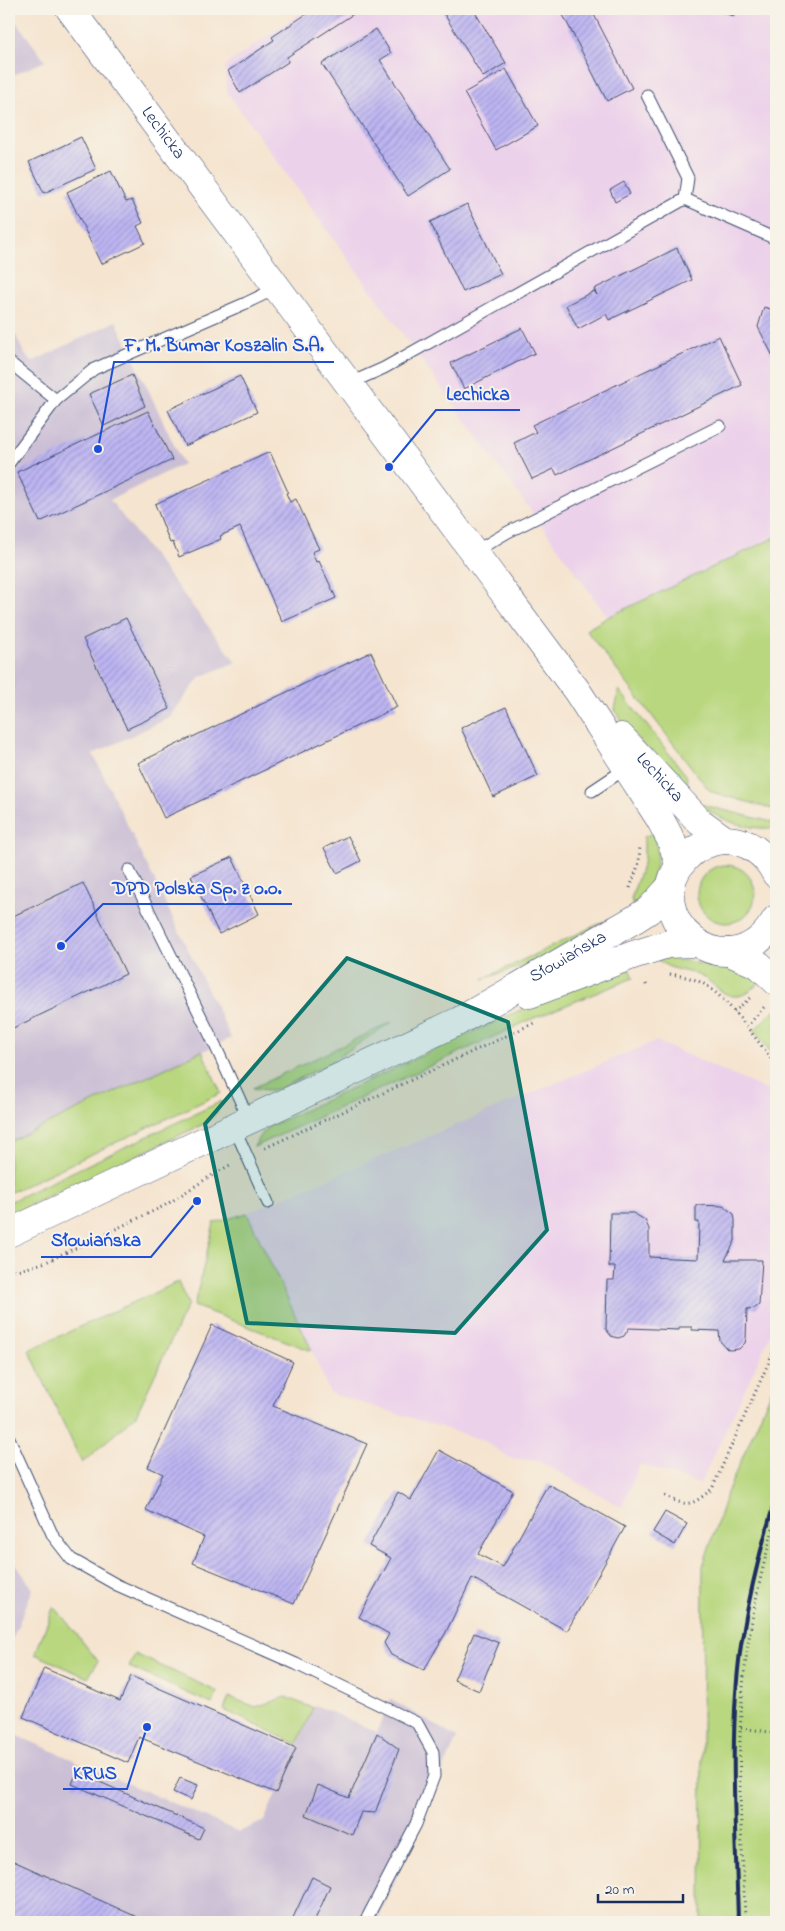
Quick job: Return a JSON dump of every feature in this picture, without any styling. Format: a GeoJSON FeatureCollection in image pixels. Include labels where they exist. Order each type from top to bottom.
{"type":"FeatureCollection","features":[{"type":"Feature","properties":{"kind":"main road","name":"Lechicka"},"geometry":{"type":"LineString","coordinates":[[70,9],[577,691],[634,764],[700,822],[725,840]]}},
{"type":"Feature","properties":{"kind":"main road","name":"Lechicka"},"geometry":{"type":"LineString","coordinates":[[634,764],[672,842],[675,875],[671,907],[680,928],[695,943]]}},
{"type":"Feature","properties":{"kind":"main road"},"geometry":{"type":"LineString","coordinates":[[725,840],[767,846],[770,862],[776,874]]}},
{"type":"Feature","properties":{"kind":"main road","name":"Słowiańska"},"geometry":{"type":"LineString","coordinates":[[459,1021],[649,910],[692,852],[707,843],[725,840]]}},
{"type":"Feature","properties":{"kind":"main road"},"geometry":{"type":"LineString","coordinates":[[729,952],[744,949],[758,942],[769,931],[776,918]]}},
{"type":"Feature","properties":{"kind":"main road"},"geometry":{"type":"LineString","coordinates":[[695,943],[711,950],[729,952],[759,965],[768,991]]}},
{"type":"Feature","properties":{"kind":"main road","name":"Słowiańska"},"geometry":{"type":"LineString","coordinates":[[9,1233],[459,1021],[634,955],[668,944],[695,943]]}},
{"type":"Feature","properties":{"kind":"lane"},"geometry":{"type":"LineString","coordinates":[[647,96],[688,178],[685,199]]}},
{"type":"Feature","properties":{"kind":"lane"},"geometry":{"type":"LineString","coordinates":[[685,199],[776,238]]}},
{"type":"Feature","properties":{"kind":"lane"},"geometry":{"type":"LineString","coordinates":[[348,384],[384,368],[685,199]]}},
{"type":"Feature","properties":{"kind":"lane"},"geometry":{"type":"LineString","coordinates":[[9,463],[56,400],[94,369],[277,288]]}},
{"type":"Feature","properties":{"kind":"lane"},"geometry":{"type":"LineString","coordinates":[[9,362],[56,400]]}},
{"type":"Feature","properties":{"kind":"lane"},"geometry":{"type":"LineString","coordinates":[[474,552],[508,532],[720,426]]}},
{"type":"Feature","properties":{"kind":"lane"},"geometry":{"type":"LineString","coordinates":[[592,791],[634,764]]}},
{"type":"Feature","properties":{"kind":"lane"},"geometry":{"type":"LineString","coordinates":[[129,870],[210,1036],[268,1203]]}},
{"type":"Feature","properties":{"kind":"lane"},"geometry":{"type":"LineString","coordinates":[[9,1438],[53,1536],[71,1559],[117,1585],[296,1664],[417,1723],[433,1752],[434,1776],[416,1824],[365,1922]]}},
{"type":"Feature","properties":{"kind":"path"},"geometry":{"type":"LineString","coordinates":[[628,893],[639,863],[640,839]]}},
{"type":"Feature","properties":{"kind":"path"},"geometry":{"type":"LineString","coordinates":[[664,973],[680,975],[703,984],[734,1012],[776,1065]]}},
{"type":"Feature","properties":{"kind":"path"},"geometry":{"type":"LineString","coordinates":[[734,1012],[768,991]]}},
{"type":"Feature","properties":{"kind":"path"},"geometry":{"type":"LineString","coordinates":[[750,1023],[768,991]]}},
{"type":"Feature","properties":{"kind":"path"},"geometry":{"type":"LineString","coordinates":[[263,1149],[534,1023]]}},
{"type":"Feature","properties":{"kind":"path"},"geometry":{"type":"LineString","coordinates":[[9,1271],[46,1262],[164,1206],[206,1178],[231,1165]]}},
{"type":"Feature","properties":{"kind":"path"},"geometry":{"type":"LineString","coordinates":[[665,1496],[679,1503],[695,1503],[712,1489],[776,1346]]}},
{"type":"Feature","properties":{"kind":"path"},"geometry":{"type":"LineString","coordinates":[[745,1922],[740,1761],[747,1646],[762,1567],[776,1518]]}},
{"type":"Feature","properties":{"kind":"path"},"geometry":{"type":"LineString","coordinates":[[741,1728],[776,1732]]}},
{"type":"Feature","properties":{"kind":"path"},"geometry":{"type":"LineString","coordinates":[[766,1922],[776,1916]]}},
{"type":"Feature","properties":{"kind":"highlighted area"},"geometry":{"type":"Polygon","coordinates":[[[347,958],[508,1022],[547,1230],[455,1333],[247,1323],[205,1124],[347,958]]]}},
{"type":"Feature","properties":{"kind":"shaded area"},"geometry":{"type":"Polygon","coordinates":[[[306,9],[776,9],[776,537],[608,617],[227,92],[225,66],[306,9]]]}},
{"type":"Feature","properties":{"kind":"shaded area"},"geometry":{"type":"Polygon","coordinates":[[[9,12],[45,61],[9,77],[9,12]]]}},
{"type":"Feature","properties":{"kind":"shaded area"},"geometry":{"type":"Polygon","coordinates":[[[9,321],[24,353],[32,362],[116,321],[183,464],[110,500],[236,662],[200,677],[169,718],[93,754],[231,1038],[9,1142],[9,321]]]}},
{"type":"Feature","properties":{"kind":"shaded area"},"geometry":{"type":"Polygon","coordinates":[[[656,1041],[773,1093],[776,1098],[776,1323],[700,1484],[640,1464],[622,1507],[539,1461],[510,1458],[483,1440],[330,1393],[247,1213],[656,1041]]]}},
{"type":"Feature","properties":{"kind":"shaded area"},"geometry":{"type":"Polygon","coordinates":[[[9,1555],[33,1589],[9,1647],[9,1555]]]}},
{"type":"Feature","properties":{"kind":"shaded area"},"geometry":{"type":"Polygon","coordinates":[[[390,1699],[457,1738],[377,1922],[9,1922],[9,1732],[239,1832],[264,1821],[315,1705],[377,1732],[390,1699]]]}},
{"type":"Feature","properties":{"kind":"green space"},"geometry":{"type":"Polygon","coordinates":[[[776,537],[776,810],[709,790],[586,630],[608,617],[776,537]]]}},
{"type":"Feature","properties":{"kind":"green space"},"geometry":{"type":"Polygon","coordinates":[[[619,690],[686,775],[688,784],[686,792],[619,718],[615,710],[619,690]]]}},
{"type":"Feature","properties":{"kind":"green space"},"geometry":{"type":"Polygon","coordinates":[[[699,804],[776,823],[776,828],[745,826],[725,820],[699,804]]]}},
{"type":"Feature","properties":{"kind":"green space"},"geometry":{"type":"Polygon","coordinates":[[[655,832],[657,852],[654,872],[647,890],[634,906],[631,899],[644,860],[644,837],[655,832]]]}},
{"type":"Feature","properties":{"kind":"green space"},"geometry":{"type":"Polygon","coordinates":[[[726,865],[737,867],[750,878],[755,894],[753,905],[742,918],[726,923],[715,921],[702,910],[697,894],[699,883],[710,870],[726,865]]]}},
{"type":"Feature","properties":{"kind":"green space"},"geometry":{"type":"Polygon","coordinates":[[[609,919],[536,962],[483,979],[609,919]]]}},
{"type":"Feature","properties":{"kind":"green space"},"geometry":{"type":"Polygon","coordinates":[[[669,958],[731,969],[761,981],[744,994],[738,996],[728,995],[698,975],[668,966],[657,959],[669,958]]]}},
{"type":"Feature","properties":{"kind":"green space"},"geometry":{"type":"Polygon","coordinates":[[[629,968],[633,978],[532,1019],[254,1147],[259,1137],[268,1127],[527,1007],[629,968]]]}},
{"type":"Feature","properties":{"kind":"green space"},"geometry":{"type":"Polygon","coordinates":[[[776,1008],[776,1059],[754,1030],[776,1008]]]}},
{"type":"Feature","properties":{"kind":"green space"},"geometry":{"type":"Polygon","coordinates":[[[392,1022],[326,1065],[279,1089],[253,1088],[392,1022]]]}},
{"type":"Feature","properties":{"kind":"green space"},"geometry":{"type":"Polygon","coordinates":[[[202,1051],[221,1093],[9,1193],[9,1142],[202,1051]]]}},
{"type":"Feature","properties":{"kind":"green space"},"geometry":{"type":"Polygon","coordinates":[[[222,1101],[216,1113],[206,1123],[9,1215],[9,1202],[222,1101]]]}},
{"type":"Feature","properties":{"kind":"green space"},"geometry":{"type":"Polygon","coordinates":[[[247,1213],[312,1351],[194,1306],[214,1223],[247,1213]]]}},
{"type":"Feature","properties":{"kind":"green space"},"geometry":{"type":"Polygon","coordinates":[[[178,1282],[188,1304],[136,1415],[82,1463],[29,1350],[178,1282]]]}},
{"type":"Feature","properties":{"kind":"green space"},"geometry":{"type":"Polygon","coordinates":[[[776,1380],[776,1922],[701,1922],[703,1566],[727,1493],[776,1380]]]}},
{"type":"Feature","properties":{"kind":"green space"},"geometry":{"type":"Polygon","coordinates":[[[54,1606],[98,1661],[88,1678],[35,1654],[54,1606]]]}},
{"type":"Feature","properties":{"kind":"green space"},"geometry":{"type":"Polygon","coordinates":[[[135,1654],[218,1692],[212,1704],[129,1667],[135,1654]]]}},
{"type":"Feature","properties":{"kind":"green space"},"geometry":{"type":"Polygon","coordinates":[[[229,1697],[256,1707],[285,1697],[313,1708],[297,1744],[224,1710],[229,1697]]]}},
{"type":"Feature","properties":{"kind":"building"},"geometry":{"type":"Polygon","coordinates":[[[314,9],[361,9],[287,57],[288,62],[240,93],[228,71],[274,40],[272,37],[314,9]]]}},
{"type":"Feature","properties":{"kind":"building"},"geometry":{"type":"Polygon","coordinates":[[[441,9],[473,9],[506,63],[483,77],[441,9]]]}},
{"type":"Feature","properties":{"kind":"building"},"geometry":{"type":"Polygon","coordinates":[[[560,9],[591,9],[632,88],[607,101],[560,9]]]}},
{"type":"Feature","properties":{"kind":"building"},"geometry":{"type":"Polygon","coordinates":[[[715,9],[736,9],[733,16],[715,9]]]}},
{"type":"Feature","properties":{"kind":"building"},"geometry":{"type":"Polygon","coordinates":[[[376,29],[391,53],[380,60],[450,169],[408,196],[322,64],[376,29]]]}},
{"type":"Feature","properties":{"kind":"building"},"geometry":{"type":"Polygon","coordinates":[[[506,69],[538,126],[496,150],[464,93],[506,69]]]}},
{"type":"Feature","properties":{"kind":"building"},"geometry":{"type":"Polygon","coordinates":[[[81,137],[96,169],[44,193],[29,162],[81,137]]]}},
{"type":"Feature","properties":{"kind":"building"},"geometry":{"type":"Polygon","coordinates":[[[111,171],[126,202],[132,200],[143,223],[137,226],[145,243],[101,264],[67,192],[111,171]]]}},
{"type":"Feature","properties":{"kind":"building"},"geometry":{"type":"Polygon","coordinates":[[[624,182],[630,194],[615,202],[610,190],[624,182]]]}},
{"type":"Feature","properties":{"kind":"building"},"geometry":{"type":"Polygon","coordinates":[[[467,204],[501,274],[463,292],[430,222],[467,204]]]}},
{"type":"Feature","properties":{"kind":"building"},"geometry":{"type":"Polygon","coordinates":[[[677,248],[692,280],[609,320],[606,314],[578,329],[566,305],[594,291],[597,295],[594,289],[677,248]]]}},
{"type":"Feature","properties":{"kind":"building"},"geometry":{"type":"Polygon","coordinates":[[[764,307],[776,311],[776,362],[758,327],[764,307]]]}},
{"type":"Feature","properties":{"kind":"building"},"geometry":{"type":"Polygon","coordinates":[[[522,328],[535,353],[464,389],[451,363],[522,328]]]}},
{"type":"Feature","properties":{"kind":"building"},"geometry":{"type":"Polygon","coordinates":[[[719,336],[742,385],[557,475],[554,469],[532,479],[514,443],[536,432],[532,425],[719,336]]]}},
{"type":"Feature","properties":{"kind":"building"},"geometry":{"type":"Polygon","coordinates":[[[132,375],[145,406],[104,426],[89,394],[132,375]]]}},
{"type":"Feature","properties":{"kind":"building"},"geometry":{"type":"Polygon","coordinates":[[[240,376],[257,412],[185,446],[168,410],[240,376]]]}},
{"type":"Feature","properties":{"kind":"building"},"geometry":{"type":"Polygon","coordinates":[[[148,411],[172,460],[40,522],[17,472],[148,411]]]}},
{"type":"Feature","properties":{"kind":"building"},"geometry":{"type":"Polygon","coordinates":[[[270,452],[288,492],[286,493],[290,502],[296,499],[319,549],[312,552],[316,562],[319,561],[336,598],[282,622],[240,527],[220,536],[221,539],[179,557],[173,542],[170,543],[155,504],[270,452]]]}},
{"type":"Feature","properties":{"kind":"building"},"geometry":{"type":"Polygon","coordinates":[[[126,618],[170,709],[127,729],[83,639],[126,618]]]}},
{"type":"Feature","properties":{"kind":"building"},"geometry":{"type":"Polygon","coordinates":[[[371,652],[397,707],[164,818],[138,763],[371,652]]]}},
{"type":"Feature","properties":{"kind":"building"},"geometry":{"type":"Polygon","coordinates":[[[506,707],[538,776],[493,797],[461,728],[506,707]]]}},
{"type":"Feature","properties":{"kind":"building"},"geometry":{"type":"Polygon","coordinates":[[[348,836],[361,861],[337,873],[324,848],[348,836]]]}},
{"type":"Feature","properties":{"kind":"building"},"geometry":{"type":"Polygon","coordinates":[[[232,857],[259,914],[219,934],[191,876],[232,857]]]}},
{"type":"Feature","properties":{"kind":"building"},"geometry":{"type":"Polygon","coordinates":[[[83,883],[126,974],[9,1030],[9,918],[83,883]]]}},
{"type":"Feature","properties":{"kind":"building"},"geometry":{"type":"Polygon","coordinates":[[[696,1205],[723,1206],[734,1214],[735,1241],[725,1260],[762,1260],[759,1305],[755,1308],[747,1309],[745,1343],[739,1349],[730,1350],[720,1341],[719,1331],[692,1330],[692,1327],[679,1327],[679,1330],[629,1328],[624,1336],[618,1338],[611,1336],[606,1329],[607,1280],[614,1280],[615,1267],[609,1267],[610,1213],[633,1213],[645,1220],[649,1229],[649,1257],[698,1259],[699,1222],[696,1222],[696,1205]]]}},
{"type":"Feature","properties":{"kind":"building"},"geometry":{"type":"Polygon","coordinates":[[[212,1325],[293,1362],[273,1406],[367,1444],[294,1604],[193,1563],[204,1537],[146,1510],[163,1474],[148,1467],[212,1325]]]}},
{"type":"Feature","properties":{"kind":"building"},"geometry":{"type":"Polygon","coordinates":[[[439,1450],[513,1491],[478,1554],[503,1567],[548,1484],[625,1527],[567,1631],[472,1578],[445,1634],[424,1670],[391,1655],[384,1643],[389,1634],[359,1617],[391,1558],[369,1546],[398,1492],[411,1500],[439,1450]]]}},
{"type":"Feature","properties":{"kind":"building"},"geometry":{"type":"Polygon","coordinates":[[[665,1512],[687,1524],[675,1545],[653,1532],[665,1512]]]}},
{"type":"Feature","properties":{"kind":"building"},"geometry":{"type":"Polygon","coordinates":[[[474,1633],[499,1643],[479,1691],[454,1680],[474,1633]]]}},
{"type":"Feature","properties":{"kind":"building"},"geometry":{"type":"Polygon","coordinates":[[[44,1668],[120,1701],[131,1676],[296,1748],[276,1793],[139,1737],[128,1763],[23,1717],[44,1668]]]}},
{"type":"Feature","properties":{"kind":"building"},"geometry":{"type":"Polygon","coordinates":[[[377,1733],[399,1749],[375,1813],[361,1812],[352,1835],[306,1815],[318,1785],[349,1798],[377,1733]]]}},
{"type":"Feature","properties":{"kind":"building"},"geometry":{"type":"Polygon","coordinates":[[[77,1772],[204,1828],[199,1839],[72,1784],[77,1772]]]}},
{"type":"Feature","properties":{"kind":"building"},"geometry":{"type":"Polygon","coordinates":[[[180,1778],[198,1785],[191,1800],[173,1792],[180,1778]]]}},
{"type":"Feature","properties":{"kind":"building"},"geometry":{"type":"Polygon","coordinates":[[[9,1859],[148,1922],[9,1922],[9,1859]]]}},
{"type":"Feature","properties":{"kind":"building"},"geometry":{"type":"Polygon","coordinates":[[[312,1877],[330,1886],[314,1922],[291,1922],[312,1877]]]}},
{"type":"Feature","properties":{"kind":"railway"},"geometry":{"type":"LineString","coordinates":[[738,1922],[734,1784],[737,1679],[741,1645],[752,1589],[760,1552],[776,1497]]}},
{"type":"Feature","properties":{"kind":"place","name":"F. M. Bumar Koszalin S.A."},"geometry":{"type":"Point","coordinates":[98,449]}},
{"type":"Feature","properties":{"kind":"place","name":"Lechicka"},"geometry":{"type":"Point","coordinates":[389,467]}},
{"type":"Feature","properties":{"kind":"place","name":"DPD Polska Sp. z o.o."},"geometry":{"type":"Point","coordinates":[61,946]}},
{"type":"Feature","properties":{"kind":"place","name":"Słowiańska"},"geometry":{"type":"Point","coordinates":[197,1201]}},
{"type":"Feature","properties":{"kind":"place","name":"KRUS"},"geometry":{"type":"Point","coordinates":[147,1727]}}]}
